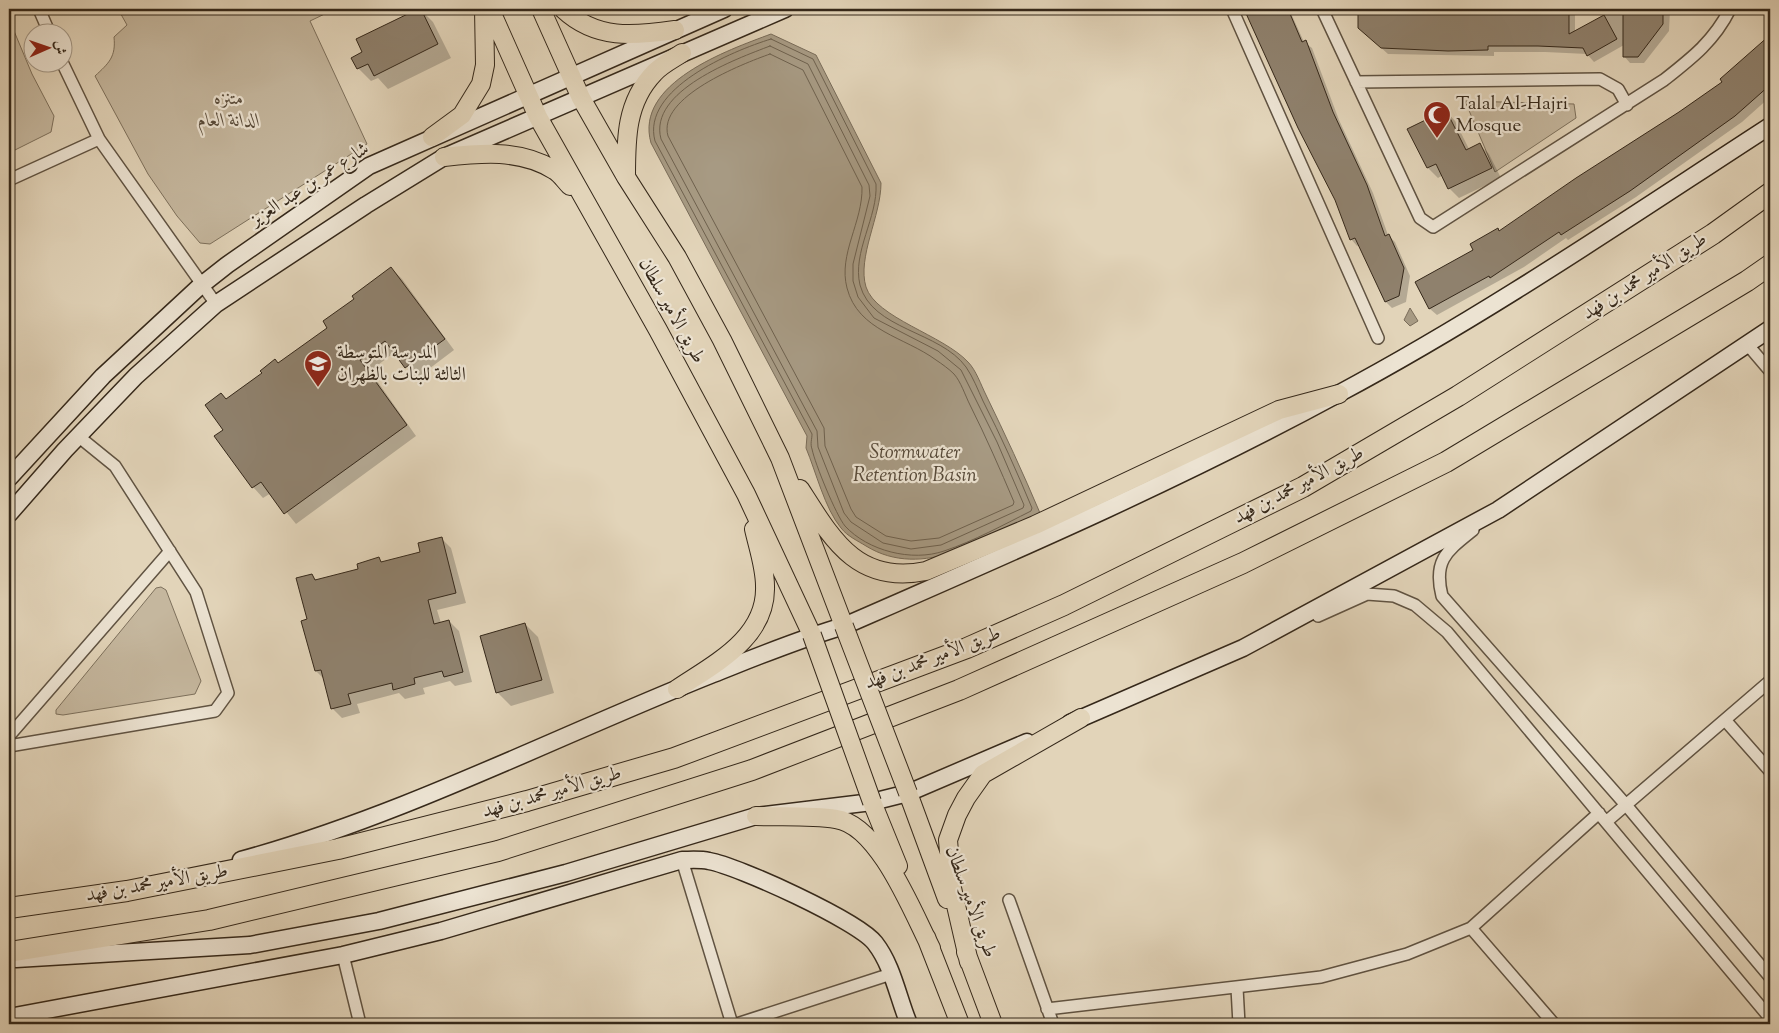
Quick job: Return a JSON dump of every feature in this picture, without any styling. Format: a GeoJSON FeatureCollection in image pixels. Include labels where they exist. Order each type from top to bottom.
{"type":"FeatureCollection","features":[{"type":"Feature","properties":{"kind":"highway","name":"طريق الأمير محمد بن فهد"},"geometry":{"type":"LineString","coordinates":[[9,908],[127,891],[338,849],[527,801],[674,758],[967,648],[1064,605],[1303,486],[1458,396],[1713,234],[1770,193]]}},
{"type":"Feature","properties":{"kind":"highway","name":"طريق الأمير محمد بن فهد"},"geometry":{"type":"LineString","coordinates":[[9,952],[209,920],[498,851],[752,770],[941,697],[1243,563],[1446,462],[1747,281],[1770,265]]}},
{"type":"Feature","properties":{"kind":"highway"},"geometry":{"type":"LineString","coordinates":[[1747,281],[1770,272]]}},
{"type":"Feature","properties":{"kind":"main road"},"geometry":{"type":"LineString","coordinates":[[432,137],[462,115],[480,84],[485,65],[484,9]]}},
{"type":"Feature","properties":{"kind":"main road","name":"طريق الأمير سلطان"},"geometry":{"type":"LineString","coordinates":[[490,9],[538,117],[658,330],[746,494],[812,635],[872,802]]}},
{"type":"Feature","properties":{"kind":"main road","name":"طريق الأمير سلطان"},"geometry":{"type":"LineString","coordinates":[[541,9],[581,98],[626,177],[686,274],[722,340],[780,458],[908,793],[993,1024]]}},
{"type":"Feature","properties":{"kind":"main road"},"geometry":{"type":"LineString","coordinates":[[563,9],[582,22],[621,35],[635,36],[675,30]]}},
{"type":"Feature","properties":{"kind":"main road","name":"شارع عمر بن عبد العزيز"},"geometry":{"type":"LineString","coordinates":[[9,478],[103,376],[202,285],[226,265],[369,166],[724,9]]}},
{"type":"Feature","properties":{"kind":"main road"},"geometry":{"type":"LineString","coordinates":[[9,514],[78,436],[136,376],[216,304],[366,205],[444,157],[492,134],[538,117],[670,61],[682,53],[785,9]]}},
{"type":"Feature","properties":{"kind":"main road"},"geometry":{"type":"LineString","coordinates":[[626,177],[626,132],[633,104],[654,73],[682,53]]}},
{"type":"Feature","properties":{"kind":"main road"},"geometry":{"type":"LineString","coordinates":[[127,891],[281,849],[416,801],[677,689],[812,635],[844,626],[1176,477],[1339,394],[1493,305],[1770,126]]}},
{"type":"Feature","properties":{"kind":"main road"},"geometry":{"type":"LineString","coordinates":[[444,157],[482,153],[519,155],[555,170],[587,204]]}},
{"type":"Feature","properties":{"kind":"main road"},"geometry":{"type":"LineString","coordinates":[[9,959],[250,945],[379,921],[566,873],[756,816],[872,802],[908,793],[1243,648],[1498,510],[1770,329]]}},
{"type":"Feature","properties":{"kind":"main road"},"geometry":{"type":"LineString","coordinates":[[780,458],[830,536],[857,560],[885,572],[910,574],[926,571],[1036,525],[1279,410],[1339,394]]}},
{"type":"Feature","properties":{"kind":"main road"},"geometry":{"type":"LineString","coordinates":[[677,689],[725,656],[743,641],[758,621],[763,607],[766,584],[746,494]]}},
{"type":"Feature","properties":{"kind":"main road"},"geometry":{"type":"LineString","coordinates":[[969,962],[952,888],[948,840],[957,815],[966,798],[983,774],[1081,718]]}},
{"type":"Feature","properties":{"kind":"main road"},"geometry":{"type":"LineString","coordinates":[[872,802],[960,1024]]}},
{"type":"Feature","properties":{"kind":"main road"},"geometry":{"type":"LineString","coordinates":[[756,816],[838,819],[861,830],[884,856],[931,948]]}},
{"type":"Feature","properties":{"kind":"main road"},"geometry":{"type":"LineString","coordinates":[[9,1017],[343,955],[441,932],[682,860],[708,860],[743,871],[855,926],[876,944],[891,974],[909,1024]]}},
{"type":"Feature","properties":{"kind":"street"},"geometry":{"type":"LineString","coordinates":[[39,9],[45,22]]}},
{"type":"Feature","properties":{"kind":"street"},"geometry":{"type":"LineString","coordinates":[[1232,9],[1378,338]]}},
{"type":"Feature","properties":{"kind":"street"},"geometry":{"type":"LineString","coordinates":[[1322,9],[1420,218],[1433,227],[1626,105],[1693,58],[1720,30],[1730,9]]}},
{"type":"Feature","properties":{"kind":"street"},"geometry":{"type":"LineString","coordinates":[[67,72],[99,139],[216,304]]}},
{"type":"Feature","properties":{"kind":"street"},"geometry":{"type":"LineString","coordinates":[[1356,82],[1600,79],[1618,88],[1626,105]]}},
{"type":"Feature","properties":{"kind":"street"},"geometry":{"type":"LineString","coordinates":[[9,180],[99,139]]}},
{"type":"Feature","properties":{"kind":"street"},"geometry":{"type":"LineString","coordinates":[[1748,344],[1770,371]]}},
{"type":"Feature","properties":{"kind":"street"},"geometry":{"type":"LineString","coordinates":[[9,746],[215,711],[228,693],[196,592],[115,466],[78,436]]}},
{"type":"Feature","properties":{"kind":"street"},"geometry":{"type":"LineString","coordinates":[[1498,510],[1446,552],[1438,580],[1442,596],[1626,805],[1770,977]]}},
{"type":"Feature","properties":{"kind":"street"},"geometry":{"type":"LineString","coordinates":[[9,736],[170,551]]}},
{"type":"Feature","properties":{"kind":"street"},"geometry":{"type":"LineString","coordinates":[[1243,648],[1367,594],[1394,596],[1415,605],[1447,632],[1770,1018]]}},
{"type":"Feature","properties":{"kind":"street"},"geometry":{"type":"LineString","coordinates":[[1048,1009],[1321,977],[1407,954],[1471,928],[1603,818],[1626,805],[1770,681]]}},
{"type":"Feature","properties":{"kind":"street"},"geometry":{"type":"LineString","coordinates":[[1725,720],[1770,771]]}},
{"type":"Feature","properties":{"kind":"street"},"geometry":{"type":"LineString","coordinates":[[682,860],[732,1024]]}},
{"type":"Feature","properties":{"kind":"street"},"geometry":{"type":"LineString","coordinates":[[1009,900],[1053,1024]]}},
{"type":"Feature","properties":{"kind":"street"},"geometry":{"type":"LineString","coordinates":[[1471,928],[1554,1024]]}},
{"type":"Feature","properties":{"kind":"street"},"geometry":{"type":"LineString","coordinates":[[343,955],[360,1024]]}},
{"type":"Feature","properties":{"kind":"street"},"geometry":{"type":"LineString","coordinates":[[737,1024],[891,974]]}},
{"type":"Feature","properties":{"kind":"street"},"geometry":{"type":"LineString","coordinates":[[1237,988],[1239,1024]]}},
{"type":"Feature","properties":{"kind":"green space","name":"متنزه الدانة العام"},"geometry":{"type":"Polygon","coordinates":[[[118,9],[335,9],[310,21],[367,144],[210,244],[200,243],[177,216],[148,174],[95,76],[113,55],[114,37],[127,25],[118,9]]]}},
{"type":"Feature","properties":{"kind":"green space"},"geometry":{"type":"Polygon","coordinates":[[[9,19],[22,50],[22,72],[31,72],[54,116],[51,132],[9,153],[9,19]]]}},
{"type":"Feature","properties":{"kind":"green space"},"geometry":{"type":"Polygon","coordinates":[[[1465,101],[1574,104],[1576,118],[1495,172],[1465,101]]]}},
{"type":"Feature","properties":{"kind":"green space"},"geometry":{"type":"Polygon","coordinates":[[[161,587],[166,590],[201,681],[195,694],[63,715],[56,714],[56,710],[156,588],[161,587]]]}},
{"type":"Feature","properties":{"kind":"water","name":"Stormwater Retention Basin"},"geometry":{"type":"Polygon","coordinates":[[[771,34],[816,55],[881,183],[880,196],[867,250],[864,275],[866,287],[872,298],[896,317],[957,352],[971,365],[1040,513],[977,544],[932,558],[910,559],[888,556],[866,546],[843,531],[830,511],[821,490],[806,448],[807,436],[651,143],[650,122],[657,103],[670,86],[688,72],[710,60],[771,34]]]}},
{"type":"Feature","properties":{"kind":"water"},"geometry":{"type":"Polygon","coordinates":[[[1410,308],[1418,321],[1410,326],[1404,320],[1410,308]]]}},
{"type":"Feature","properties":{"kind":"building"},"geometry":{"type":"Polygon","coordinates":[[[421,9],[438,44],[374,76],[368,64],[357,69],[351,58],[362,52],[356,39],[421,9]]]}},
{"type":"Feature","properties":{"kind":"building"},"geometry":{"type":"Polygon","coordinates":[[[1244,9],[1288,9],[1302,42],[1306,40],[1333,112],[1367,185],[1385,236],[1389,234],[1404,268],[1399,296],[1385,302],[1355,238],[1350,240],[1335,200],[1298,128],[1244,9]]]}},
{"type":"Feature","properties":{"kind":"building"},"geometry":{"type":"Polygon","coordinates":[[[1358,9],[1448,9],[1448,11],[1569,10],[1569,34],[1604,15],[1617,39],[1587,56],[1583,48],[1538,46],[1488,46],[1488,50],[1448,51],[1381,48],[1358,28],[1358,9]]]}},
{"type":"Feature","properties":{"kind":"building"},"geometry":{"type":"Polygon","coordinates":[[[1623,11],[1663,12],[1663,24],[1638,57],[1623,57],[1623,11]]]}},
{"type":"Feature","properties":{"kind":"building"},"geometry":{"type":"Polygon","coordinates":[[[1770,35],[1770,85],[1735,116],[1630,191],[1561,235],[1559,232],[1490,278],[1489,276],[1429,309],[1415,282],[1473,250],[1470,244],[1498,228],[1499,231],[1576,178],[1679,112],[1722,82],[1720,79],[1770,35]]]}},
{"type":"Feature","properties":{"kind":"building"},"geometry":{"type":"Polygon","coordinates":[[[1446,110],[1466,150],[1480,143],[1492,168],[1448,189],[1436,164],[1427,168],[1407,129],[1446,110]]]}},
{"type":"Feature","properties":{"kind":"building"},"geometry":{"type":"Polygon","coordinates":[[[391,267],[445,339],[405,368],[385,341],[360,360],[407,425],[284,514],[261,482],[252,488],[214,436],[223,430],[205,405],[221,393],[226,399],[262,373],[260,371],[275,359],[278,363],[327,328],[323,321],[354,299],[352,296],[391,267]]]}},
{"type":"Feature","properties":{"kind":"building"},"geometry":{"type":"Polygon","coordinates":[[[442,537],[456,593],[428,600],[434,624],[449,620],[463,672],[444,677],[442,671],[414,678],[415,684],[393,690],[392,683],[348,694],[351,704],[331,709],[321,670],[315,671],[301,621],[307,619],[296,578],[312,574],[315,580],[358,569],[357,564],[379,557],[381,562],[420,552],[418,543],[442,537]]]}},
{"type":"Feature","properties":{"kind":"building"},"geometry":{"type":"Polygon","coordinates":[[[525,623],[542,680],[496,693],[480,636],[525,623]]]}},
{"type":"Feature","properties":{"kind":"place","name":"Talal Al-Hajri Mosque"},"geometry":{"type":"Point","coordinates":[1437,139]}},
{"type":"Feature","properties":{"kind":"place","name":"المدرسة المتوسطة الثالثة للبنات بالظهران"},"geometry":{"type":"Point","coordinates":[318,388]}}]}
